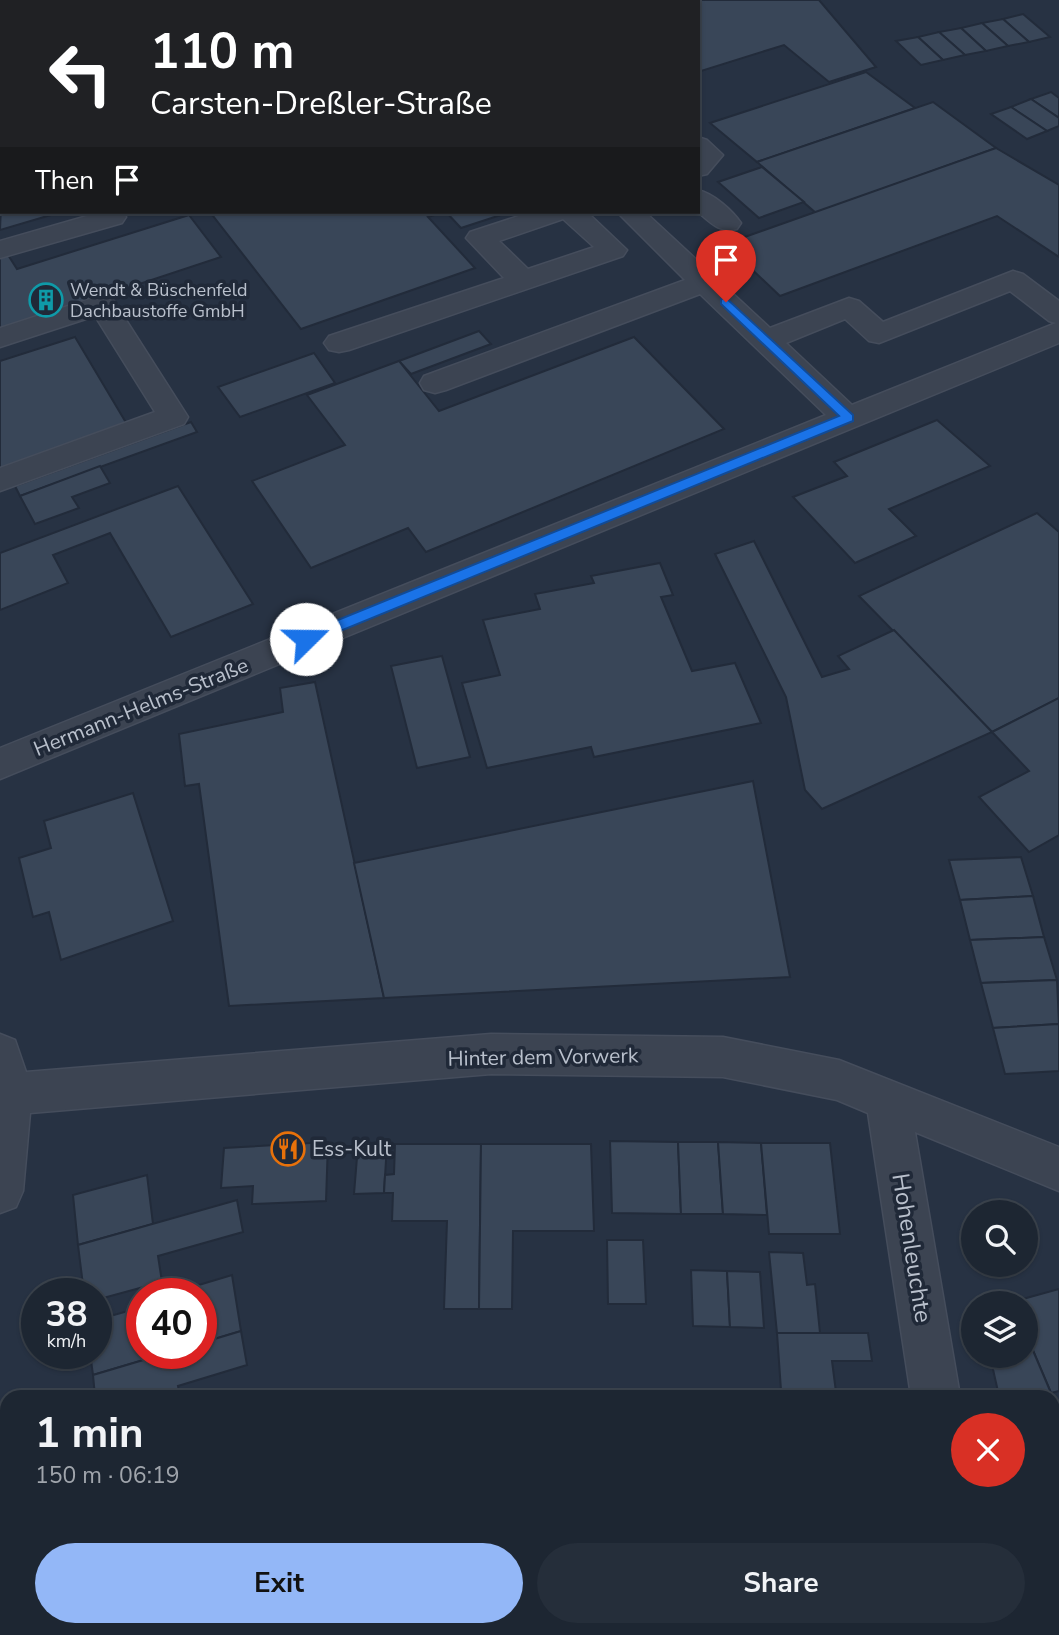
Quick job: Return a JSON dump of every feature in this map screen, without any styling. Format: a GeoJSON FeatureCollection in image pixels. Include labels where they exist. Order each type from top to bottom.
{"type":"FeatureCollection","features":[{"type":"Feature","properties":{"kind":"street"},"geometry":{"type":"LineString","coordinates":[[700,147],[710,155],[700,166]]}},
{"type":"Feature","properties":{"kind":"street"},"geometry":{"type":"LineString","coordinates":[[700,201],[727,223]]}},
{"type":"Feature","properties":{"kind":"street"},"geometry":{"type":"LineString","coordinates":[[523,281],[480,237],[550,214]]}},
{"type":"Feature","properties":{"kind":"street"},"geometry":{"type":"LineString","coordinates":[[339,344],[613,250],[573,214]]}},
{"type":"Feature","properties":{"kind":"street"},"geometry":{"type":"LineString","coordinates":[[646,215],[705,282],[848,418]]}},
{"type":"Feature","properties":{"kind":"street"},"geometry":{"type":"LineString","coordinates":[[0,250],[112,217]]}},
{"type":"Feature","properties":{"kind":"street"},"geometry":{"type":"LineString","coordinates":[[766,340],[849,307],[879,334],[1013,280],[1059,316]]}},
{"type":"Feature","properties":{"kind":"street"},"geometry":{"type":"LineString","coordinates":[[435,383],[705,282]]}},
{"type":"Feature","properties":{"kind":"street"},"geometry":{"type":"LineString","coordinates":[[0,338],[102,304],[173,417],[0,480]]}},
{"type":"Feature","properties":{"kind":"street","name":"Hermann-Helms-Straße"},"geometry":{"type":"LineString","coordinates":[[0,764],[1059,332]]}},
{"type":"Feature","properties":{"kind":"street","name":"Hinter dem Vorwerk"},"geometry":{"type":"LineString","coordinates":[[5,1074],[491,1054],[723,1056],[839,1080],[1059,1169]]}},
{"type":"Feature","properties":{"kind":"street"},"geometry":{"type":"LineString","coordinates":[[0,1191],[5,1074]]}},
{"type":"Feature","properties":{"kind":"street","name":"Hohenleuchte"},"geometry":{"type":"LineString","coordinates":[[888,1100],[934,1390]]}},
{"type":"Feature","properties":{"kind":"building"},"geometry":{"type":"Polygon","coordinates":[[[700,0],[819,0],[876,67],[829,82],[784,45],[700,71],[700,0]]]}},
{"type":"Feature","properties":{"kind":"building"},"geometry":{"type":"Polygon","coordinates":[[[1023,14],[1050,37],[1029,42],[1003,19],[1023,14]]]}},
{"type":"Feature","properties":{"kind":"building"},"geometry":{"type":"Polygon","coordinates":[[[1003,19],[1029,42],[1008,46],[982,23],[1003,19]]]}},
{"type":"Feature","properties":{"kind":"building"},"geometry":{"type":"Polygon","coordinates":[[[982,23],[1008,46],[986,51],[961,28],[982,23]]]}},
{"type":"Feature","properties":{"kind":"building"},"geometry":{"type":"Polygon","coordinates":[[[961,28],[986,51],[965,55],[939,32],[961,28]]]}},
{"type":"Feature","properties":{"kind":"building"},"geometry":{"type":"Polygon","coordinates":[[[939,32],[965,55],[943,60],[918,37],[939,32]]]}},
{"type":"Feature","properties":{"kind":"building"},"geometry":{"type":"Polygon","coordinates":[[[918,37],[943,60],[921,65],[896,41],[918,37]]]}},
{"type":"Feature","properties":{"kind":"building"},"geometry":{"type":"Polygon","coordinates":[[[866,72],[915,108],[757,162],[710,123],[866,72]]]}},
{"type":"Feature","properties":{"kind":"building"},"geometry":{"type":"Polygon","coordinates":[[[1051,92],[1059,98],[1059,118],[1031,99],[1051,92]]]}},
{"type":"Feature","properties":{"kind":"building"},"geometry":{"type":"Polygon","coordinates":[[[1031,99],[1059,118],[1059,126],[1047,131],[1011,107],[1031,99]]]}},
{"type":"Feature","properties":{"kind":"building"},"geometry":{"type":"Polygon","coordinates":[[[933,102],[996,148],[816,213],[757,162],[933,102]]]}},
{"type":"Feature","properties":{"kind":"building"},"geometry":{"type":"Polygon","coordinates":[[[1011,107],[1047,131],[1027,139],[991,114],[1011,107]]]}},
{"type":"Feature","properties":{"kind":"building"},"geometry":{"type":"Polygon","coordinates":[[[996,148],[1059,185],[1059,257],[997,216],[780,296],[725,244],[996,148]]]}},
{"type":"Feature","properties":{"kind":"building"},"geometry":{"type":"Polygon","coordinates":[[[762,167],[804,202],[759,218],[718,182],[762,167]]]}},
{"type":"Feature","properties":{"kind":"building"},"geometry":{"type":"Polygon","coordinates":[[[1,214],[54,214],[0,230],[1,214]]]}},
{"type":"Feature","properties":{"kind":"building"},"geometry":{"type":"Polygon","coordinates":[[[212,214],[438,214],[428,217],[475,268],[301,329],[212,214]]]}},
{"type":"Feature","properties":{"kind":"building"},"geometry":{"type":"Polygon","coordinates":[[[448,214],[504,214],[461,228],[448,214]]]}},
{"type":"Feature","properties":{"kind":"building","name":"Wendt & Büschenfeld Dachbaustoffe GmbH"},"geometry":{"type":"Polygon","coordinates":[[[189,215],[221,257],[0,330],[0,257],[8,255],[17,269],[189,215]]]}},
{"type":"Feature","properties":{"kind":"building"},"geometry":{"type":"Polygon","coordinates":[[[479,331],[491,344],[411,374],[399,361],[479,331]]]}},
{"type":"Feature","properties":{"kind":"building"},"geometry":{"type":"Polygon","coordinates":[[[75,337],[128,426],[0,471],[0,361],[75,337]]]}},
{"type":"Feature","properties":{"kind":"building"},"geometry":{"type":"Polygon","coordinates":[[[634,337],[724,429],[426,552],[408,528],[311,568],[252,481],[345,445],[307,395],[399,361],[439,411],[634,337]]]}},
{"type":"Feature","properties":{"kind":"building"},"geometry":{"type":"Polygon","coordinates":[[[314,353],[335,383],[240,417],[218,387],[314,353]]]}},
{"type":"Feature","properties":{"kind":"building"},"geometry":{"type":"Polygon","coordinates":[[[937,420],[990,466],[889,509],[916,536],[855,563],[793,497],[847,476],[834,462],[937,420]]]}},
{"type":"Feature","properties":{"kind":"building"},"geometry":{"type":"Polygon","coordinates":[[[191,422],[197,432],[20,496],[15,486],[191,422]]]}},
{"type":"Feature","properties":{"kind":"building"},"geometry":{"type":"Polygon","coordinates":[[[100,466],[110,483],[72,497],[79,508],[35,524],[20,496],[100,466]]]}},
{"type":"Feature","properties":{"kind":"building"},"geometry":{"type":"Polygon","coordinates":[[[178,486],[253,604],[171,637],[110,533],[53,555],[68,583],[0,610],[0,553],[178,486]]]}},
{"type":"Feature","properties":{"kind":"building"},"geometry":{"type":"Polygon","coordinates":[[[1037,513],[1059,532],[1059,698],[992,732],[859,596],[1037,513]]]}},
{"type":"Feature","properties":{"kind":"building"},"geometry":{"type":"Polygon","coordinates":[[[754,541],[822,677],[849,669],[838,656],[894,630],[992,732],[822,809],[805,790],[786,697],[715,554],[754,541]]]}},
{"type":"Feature","properties":{"kind":"building"},"geometry":{"type":"Polygon","coordinates":[[[660,563],[673,595],[661,597],[692,671],[735,663],[761,723],[594,757],[591,747],[487,768],[462,683],[500,675],[483,620],[540,609],[535,594],[594,583],[591,576],[660,563]]]}},
{"type":"Feature","properties":{"kind":"building"},"geometry":{"type":"Polygon","coordinates":[[[442,656],[470,757],[417,768],[391,666],[442,656]]]}},
{"type":"Feature","properties":{"kind":"building"},"geometry":{"type":"Polygon","coordinates":[[[315,682],[384,998],[229,1006],[199,784],[185,786],[179,734],[283,712],[280,688],[315,682]]]}},
{"type":"Feature","properties":{"kind":"building"},"geometry":{"type":"Polygon","coordinates":[[[1059,698],[1059,835],[1029,852],[979,797],[1029,771],[992,732],[1059,698]]]}},
{"type":"Feature","properties":{"kind":"building"},"geometry":{"type":"Polygon","coordinates":[[[753,781],[790,977],[384,998],[354,863],[753,781]]]}},
{"type":"Feature","properties":{"kind":"building"},"geometry":{"type":"Polygon","coordinates":[[[133,793],[173,921],[61,960],[49,912],[33,917],[19,858],[51,848],[44,821],[133,793]]]}},
{"type":"Feature","properties":{"kind":"building"},"geometry":{"type":"Polygon","coordinates":[[[1021,857],[1033,896],[960,900],[949,860],[1021,857]]]}},
{"type":"Feature","properties":{"kind":"building"},"geometry":{"type":"Polygon","coordinates":[[[1033,896],[1044,937],[970,940],[960,900],[1033,896]]]}},
{"type":"Feature","properties":{"kind":"building"},"geometry":{"type":"Polygon","coordinates":[[[1044,937],[1057,980],[981,983],[970,940],[1044,937]]]}},
{"type":"Feature","properties":{"kind":"building"},"geometry":{"type":"Polygon","coordinates":[[[1057,980],[1059,1024],[993,1028],[981,983],[1057,980]]]}},
{"type":"Feature","properties":{"kind":"building"},"geometry":{"type":"Polygon","coordinates":[[[1059,1024],[1059,1071],[1005,1074],[993,1028],[1059,1024]]]}},
{"type":"Feature","properties":{"kind":"building"},"geometry":{"type":"Polygon","coordinates":[[[610,1141],[678,1142],[681,1214],[612,1213],[610,1141]]]}},
{"type":"Feature","properties":{"kind":"building"},"geometry":{"type":"Polygon","coordinates":[[[328,1142],[326,1201],[252,1204],[253,1186],[221,1188],[224,1148],[328,1142]]]}},
{"type":"Feature","properties":{"kind":"building"},"geometry":{"type":"Polygon","coordinates":[[[678,1142],[718,1142],[723,1214],[681,1214],[678,1142]]]}},
{"type":"Feature","properties":{"kind":"building"},"geometry":{"type":"Polygon","coordinates":[[[718,1142],[761,1143],[767,1215],[723,1214],[718,1142]]]}},
{"type":"Feature","properties":{"kind":"building"},"geometry":{"type":"Polygon","coordinates":[[[761,1143],[830,1143],[840,1234],[769,1234],[761,1143]]]}},
{"type":"Feature","properties":{"kind":"building"},"geometry":{"type":"Polygon","coordinates":[[[387,1144],[384,1193],[354,1194],[358,1145],[387,1144]]]}},
{"type":"Feature","properties":{"kind":"building"},"geometry":{"type":"Polygon","coordinates":[[[395,1144],[481,1144],[479,1309],[444,1309],[447,1221],[392,1221],[393,1193],[384,1193],[385,1175],[394,1174],[395,1144]]]}},
{"type":"Feature","properties":{"kind":"building"},"geometry":{"type":"Polygon","coordinates":[[[481,1144],[591,1144],[594,1231],[513,1231],[512,1309],[479,1309],[481,1144]]]}},
{"type":"Feature","properties":{"kind":"building"},"geometry":{"type":"Polygon","coordinates":[[[147,1175],[153,1224],[78,1245],[73,1195],[147,1175]]]}},
{"type":"Feature","properties":{"kind":"building"},"geometry":{"type":"Polygon","coordinates":[[[237,1200],[243,1232],[158,1256],[161,1278],[126,1278],[126,1292],[112,1296],[112,1278],[82,1278],[78,1245],[237,1200]]]}},
{"type":"Feature","properties":{"kind":"building"},"geometry":{"type":"Polygon","coordinates":[[[607,1240],[643,1240],[646,1304],[608,1304],[607,1240]]]}},
{"type":"Feature","properties":{"kind":"building"},"geometry":{"type":"Polygon","coordinates":[[[769,1252],[803,1253],[807,1285],[815,1284],[820,1333],[777,1333],[769,1252]]]}},
{"type":"Feature","properties":{"kind":"building"},"geometry":{"type":"Polygon","coordinates":[[[691,1270],[727,1271],[730,1327],[693,1326],[691,1270]]]}},
{"type":"Feature","properties":{"kind":"building"},"geometry":{"type":"Polygon","coordinates":[[[727,1271],[760,1272],[764,1328],[730,1327],[727,1271]]]}},
{"type":"Feature","properties":{"kind":"building"},"geometry":{"type":"Polygon","coordinates":[[[232,1275],[241,1331],[217,1338],[217,1280],[232,1275]]]}},
{"type":"Feature","properties":{"kind":"building"},"geometry":{"type":"Polygon","coordinates":[[[1059,1289],[1059,1390],[1050,1390],[1038,1362],[1038,1295],[1059,1289]]]}},
{"type":"Feature","properties":{"kind":"building"},"geometry":{"type":"Polygon","coordinates":[[[126,1312],[126,1365],[93,1375],[92,1369],[112,1369],[112,1315],[126,1312]]]}},
{"type":"Feature","properties":{"kind":"building"},"geometry":{"type":"Polygon","coordinates":[[[241,1331],[247,1365],[178,1386],[179,1390],[94,1390],[93,1375],[126,1365],[126,1369],[217,1369],[217,1338],[241,1331]]]}},
{"type":"Feature","properties":{"kind":"building"},"geometry":{"type":"Polygon","coordinates":[[[777,1333],[868,1333],[872,1361],[832,1361],[836,1390],[781,1390],[777,1333]]]}},
{"type":"Feature","properties":{"kind":"building"},"geometry":{"type":"Polygon","coordinates":[[[1038,1362],[1050,1390],[998,1390],[993,1368],[1038,1368],[1038,1362]]]}},
{"type":"Feature","properties":{"kind":"place","name":"Wendt & Büschenfeld Dachbaustoffe GmbH"},"geometry":{"type":"Point","coordinates":[46,300]}},
{"type":"Feature","properties":{"kind":"place","name":"Ess-Kult"},"geometry":{"type":"Point","coordinates":[288,1149]}},
{"type":"Feature","properties":{"kind":"route"},"geometry":{"type":"LineString","coordinates":[[306,639],[848,418],[726,302]]}}]}
